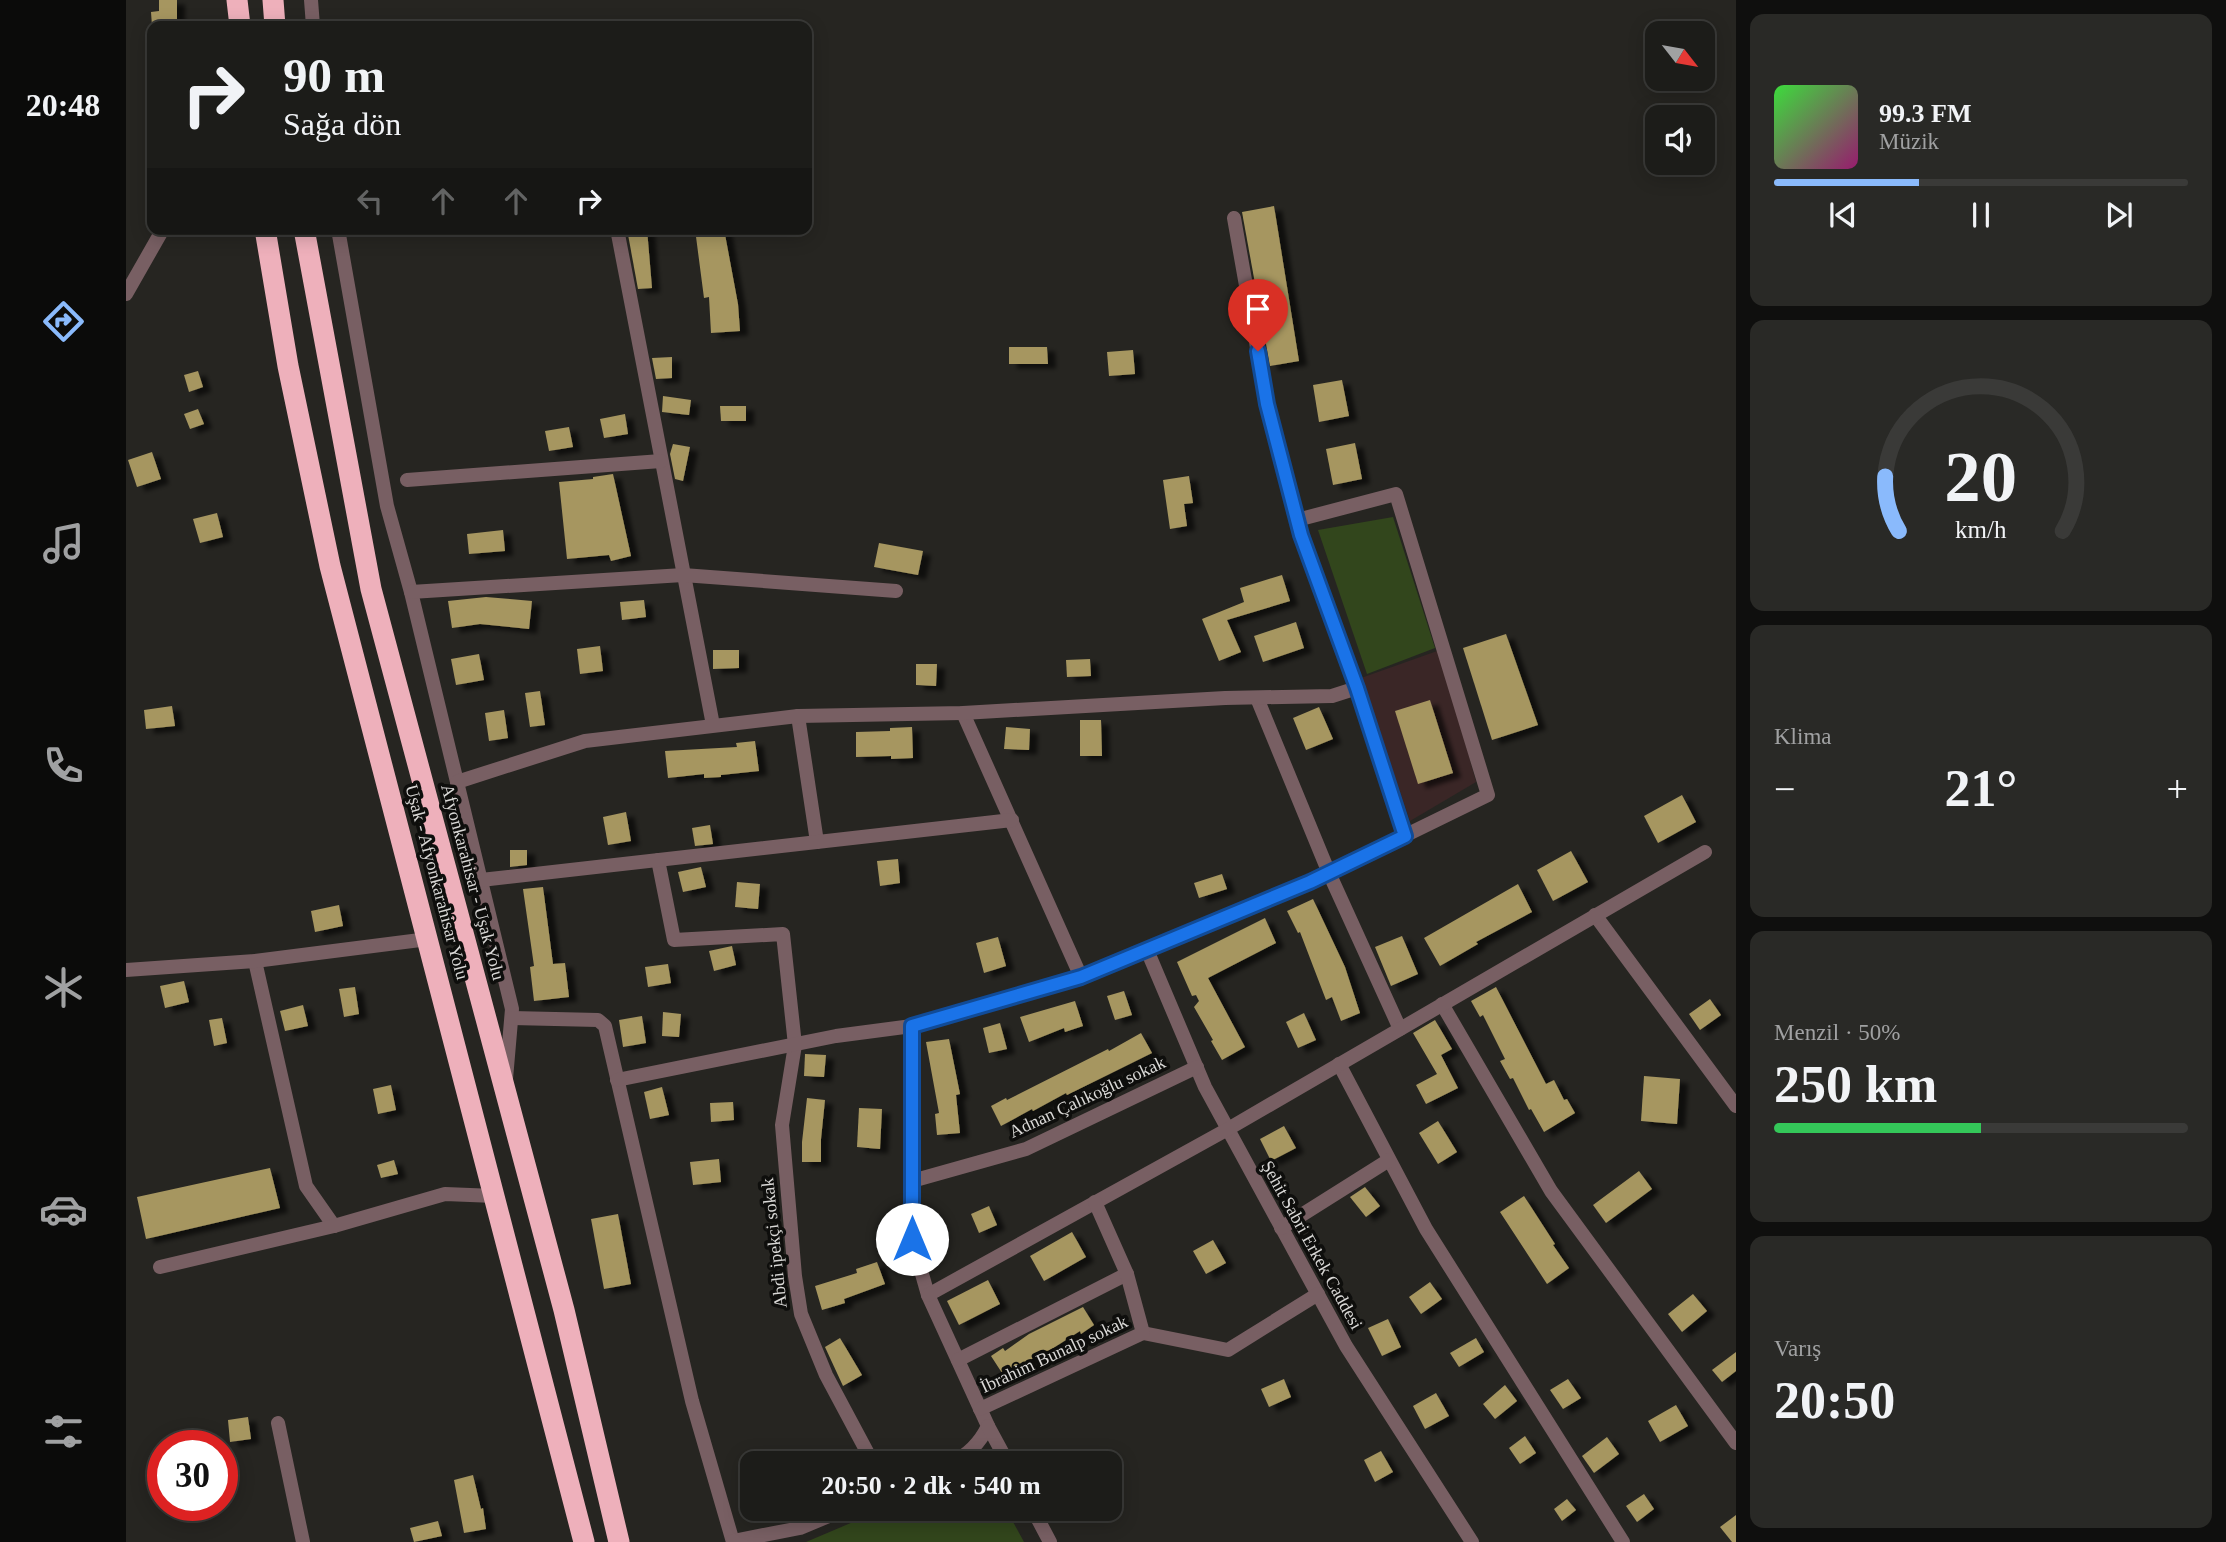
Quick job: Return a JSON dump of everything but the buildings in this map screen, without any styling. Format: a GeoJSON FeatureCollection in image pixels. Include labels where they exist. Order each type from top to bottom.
{"type":"FeatureCollection","features":[{"type":"Feature","properties":{"kind":"highway"},"geometry":{"type":"LineString","coordinates":[[237,0],[239,21]]}},
{"type":"Feature","properties":{"kind":"highway"},"geometry":{"type":"LineString","coordinates":[[273,0],[275,21]]}},
{"type":"Feature","properties":{"kind":"highway","name":"Uşak - Afyonkarahisar Yolu"},"geometry":{"type":"LineString","coordinates":[[266,235],[288,366],[330,566],[584,1542]]}},
{"type":"Feature","properties":{"kind":"highway","name":"Afyonkarahisar - Uşak Yolu"},"geometry":{"type":"LineString","coordinates":[[305,235],[371,589],[564,1310],[619,1542]]}},
{"type":"Feature","properties":{"kind":"street"},"geometry":{"type":"LineString","coordinates":[[311,0],[313,21]]}},
{"type":"Feature","properties":{"kind":"street"},"geometry":{"type":"LineString","coordinates":[[1234,218],[1267,404],[1297,520],[1357,688],[1405,836]]}},
{"type":"Feature","properties":{"kind":"street"},"geometry":{"type":"LineString","coordinates":[[126,295],[160,235]]}},
{"type":"Feature","properties":{"kind":"street"},"geometry":{"type":"LineString","coordinates":[[339,235],[387,506],[411,592],[512,1009],[505,1090]]}},
{"type":"Feature","properties":{"kind":"street"},"geometry":{"type":"LineString","coordinates":[[618,235],[713,725]]}},
{"type":"Feature","properties":{"kind":"street"},"geometry":{"type":"LineString","coordinates":[[407,480],[661,461]]}},
{"type":"Feature","properties":{"kind":"street"},"geometry":{"type":"LineString","coordinates":[[617,1080],[836,1036],[912,1026],[1081,977],[1329,873],[1488,795],[1396,494],[1297,520]]}},
{"type":"Feature","properties":{"kind":"street"},"geometry":{"type":"LineString","coordinates":[[411,592],[683,575],[896,592]]}},
{"type":"Feature","properties":{"kind":"street"},"geometry":{"type":"LineString","coordinates":[[457,782],[585,741],[798,716],[963,713],[1332,696],[1357,688]]}},
{"type":"Feature","properties":{"kind":"street"},"geometry":{"type":"LineString","coordinates":[[1258,698],[1329,873],[1400,1029]]}},
{"type":"Feature","properties":{"kind":"street"},"geometry":{"type":"LineString","coordinates":[[963,713],[1081,977]]}},
{"type":"Feature","properties":{"kind":"street"},"geometry":{"type":"LineString","coordinates":[[798,716],[817,842]]}},
{"type":"Feature","properties":{"kind":"street"},"geometry":{"type":"LineString","coordinates":[[481,880],[1012,820]]}},
{"type":"Feature","properties":{"kind":"street"},"geometry":{"type":"LineString","coordinates":[[928,1295],[1228,1129],[1705,852]]}},
{"type":"Feature","properties":{"kind":"street","name":"Abdi ipekçi sokak"},"geometry":{"type":"LineString","coordinates":[[658,860],[674,940],[783,934],[795,1045],[782,1125],[795,1276],[801,1314],[826,1376],[867,1451]]}},
{"type":"Feature","properties":{"kind":"street"},"geometry":{"type":"LineString","coordinates":[[1595,915],[1736,1106]]}},
{"type":"Feature","properties":{"kind":"street"},"geometry":{"type":"LineString","coordinates":[[126,970],[255,961],[428,939]]}},
{"type":"Feature","properties":{"kind":"street","name":"Şehit Sabri Erkek Caddesi"},"geometry":{"type":"LineString","coordinates":[[1147,950],[1197,1067],[1281,1228],[1346,1346],[1472,1542]]}},
{"type":"Feature","properties":{"kind":"street"},"geometry":{"type":"LineString","coordinates":[[255,961],[306,1186],[334,1226]]}},
{"type":"Feature","properties":{"kind":"street"},"geometry":{"type":"LineString","coordinates":[[1442,1004],[1551,1191],[1736,1443]]}},
{"type":"Feature","properties":{"kind":"street"},"geometry":{"type":"LineString","coordinates":[[512,1018],[598,1020],[605,1026],[692,1401],[733,1542],[800,1528],[817,1521]]}},
{"type":"Feature","properties":{"kind":"street","name":"İbrahim Bunalp sokak"},"geometry":{"type":"LineString","coordinates":[[912,1026],[912,1239],[928,1295],[1002,1451]]}},
{"type":"Feature","properties":{"kind":"street"},"geometry":{"type":"LineString","coordinates":[[1339,1065],[1426,1229],[1623,1542]]}},
{"type":"Feature","properties":{"kind":"street","name":"Adnan Çalıkoğlu sokak"},"geometry":{"type":"LineString","coordinates":[[912,1181],[1026,1149],[1197,1067]]}},
{"type":"Feature","properties":{"kind":"street"},"geometry":{"type":"LineString","coordinates":[[1281,1228],[1389,1160]]}},
{"type":"Feature","properties":{"kind":"street"},"geometry":{"type":"LineString","coordinates":[[160,1267],[334,1226],[445,1194],[495,1196]]}},
{"type":"Feature","properties":{"kind":"street","name":"İbrahim Bunalp sokak"},"geometry":{"type":"LineString","coordinates":[[1095,1202],[1127,1274],[1143,1333]]}},
{"type":"Feature","properties":{"kind":"street"},"geometry":{"type":"LineString","coordinates":[[958,1360],[1127,1274]]}},
{"type":"Feature","properties":{"kind":"street","name":"İbrahim Bunalp sokak"},"geometry":{"type":"LineString","coordinates":[[980,1409],[1143,1333],[1228,1350],[1318,1294]]}},
{"type":"Feature","properties":{"kind":"street"},"geometry":{"type":"LineString","coordinates":[[278,1423],[303,1542]]}},
{"type":"Feature","properties":{"kind":"street"},"geometry":{"type":"LineString","coordinates":[[969,1451],[981,1441],[988,1426]]}},
{"type":"Feature","properties":{"kind":"street"},"geometry":{"type":"LineString","coordinates":[[1039,1521],[1050,1542]]}},
{"type":"Feature","properties":{"kind":"shaded area"},"geometry":{"type":"Polygon","coordinates":[[[1440,650],[1476,782],[1410,821],[1361,678],[1440,650]]]}},
{"type":"Feature","properties":{"kind":"green space"},"geometry":{"type":"Polygon","coordinates":[[[1393,517],[1435,648],[1367,674],[1318,530],[1393,517]]]}},
{"type":"Feature","properties":{"kind":"green space"},"geometry":{"type":"Polygon","coordinates":[[[855,1521],[1013,1521],[1024,1542],[806,1542],[855,1521]]]}},
{"type":"Feature","properties":{"kind":"route"},"geometry":{"type":"LineString","coordinates":[[912,1239],[912,1026],[1081,977],[1310,882],[1405,836],[1357,688],[1301,535],[1267,404],[1258,351]]}}]}
